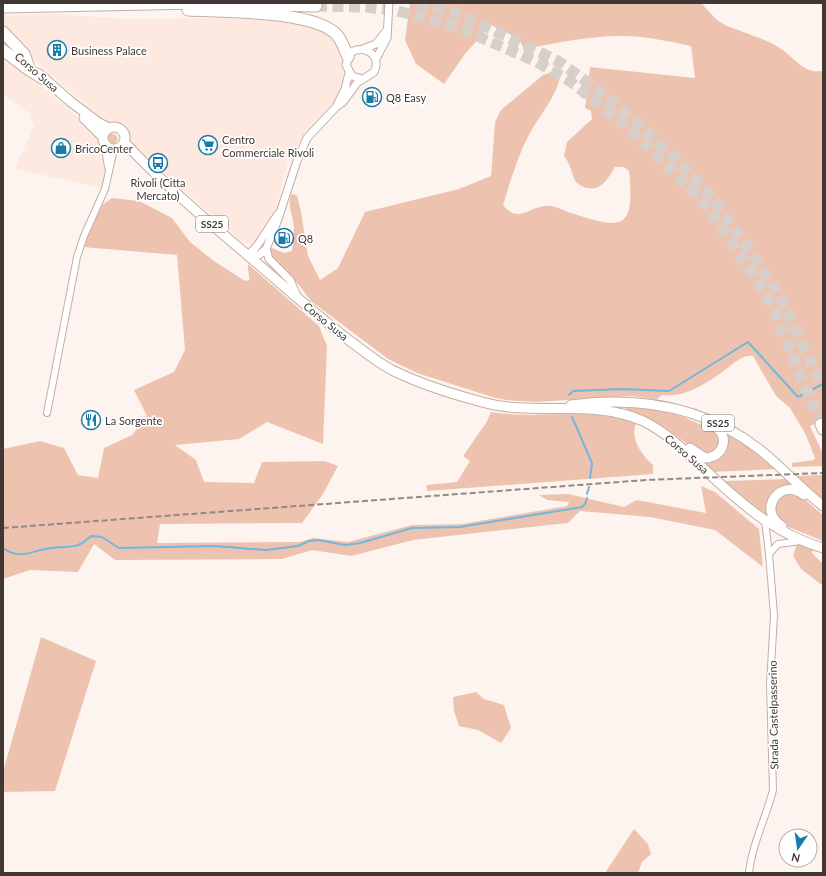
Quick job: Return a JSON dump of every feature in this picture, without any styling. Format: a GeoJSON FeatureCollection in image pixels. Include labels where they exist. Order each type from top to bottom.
{"type":"FeatureCollection","features":[{"type":"Feature","properties":{"kind":"highway"},"geometry":{"type":"LineString","coordinates":[[3,7],[219,3],[316,6]]}},
{"type":"Feature","properties":{"kind":"highway"},"geometry":{"type":"LineString","coordinates":[[130,4],[152,9],[298,17],[316,22],[337,35],[348,57]]}},
{"type":"Feature","properties":{"kind":"highway"},"geometry":{"type":"LineString","coordinates":[[3,32],[24,54],[28,65]]}},
{"type":"Feature","properties":{"kind":"highway"},"geometry":{"type":"LineString","coordinates":[[3,50],[29,70],[44,79]]}},
{"type":"Feature","properties":{"kind":"main road","name":"Corso Susa"},"geometry":{"type":"LineString","coordinates":[[3,43],[71,102],[109,128]]}},
{"type":"Feature","properties":{"kind":"main road","name":"Corso Susa"},"geometry":{"type":"LineString","coordinates":[[71,102],[76,111],[103,140]]}},
{"type":"Feature","properties":{"kind":"main road","name":"SS25"},"geometry":{"type":"LineString","coordinates":[[103,140],[108,148],[119,146],[125,135],[116,127],[109,128]]}},
{"type":"Feature","properties":{"kind":"main road"},"geometry":{"type":"LineString","coordinates":[[103,140],[109,128]]}},
{"type":"Feature","properties":{"kind":"main road","name":"Corso Susa"},"geometry":{"type":"LineString","coordinates":[[119,146],[150,170],[297,298],[367,354],[397,372],[424,384],[487,404],[509,408],[613,411],[635,418],[655,428],[676,443],[743,504],[765,521],[805,542],[823,548]]}},
{"type":"Feature","properties":{"kind":"main road","name":"Corso Susa"},"geometry":{"type":"LineString","coordinates":[[534,409],[587,403],[628,402],[647,403],[677,409],[718,423],[747,440],[823,506]]}},
{"type":"Feature","properties":{"kind":"main road"},"geometry":{"type":"LineString","coordinates":[[655,428],[672,434],[700,456],[710,458],[720,453],[724,440],[720,429],[687,416],[677,409]]}},
{"type":"Feature","properties":{"kind":"main road"},"geometry":{"type":"LineString","coordinates":[[805,542],[798,534],[775,521],[771,509],[772,500],[783,490],[794,490],[800,492],[823,511]]}},
{"type":"Feature","properties":{"kind":"street"},"geometry":{"type":"LineString","coordinates":[[387,30],[376,44],[354,51],[348,57],[346,65],[349,73],[355,78],[367,78],[374,72],[376,59],[386,42],[387,30],[389,3]]}},
{"type":"Feature","properties":{"kind":"street"},"geometry":{"type":"LineString","coordinates":[[363,49],[371,52],[376,59]]}},
{"type":"Feature","properties":{"kind":"street"},"geometry":{"type":"LineString","coordinates":[[336,107],[345,89],[349,73]]}},
{"type":"Feature","properties":{"kind":"street"},"geometry":{"type":"LineString","coordinates":[[248,255],[259,255],[266,249],[280,213],[303,144],[313,129],[343,102],[362,79]]}},
{"type":"Feature","properties":{"kind":"street"},"geometry":{"type":"LineString","coordinates":[[47,413],[77,257],[84,236],[105,189],[108,168],[103,140]]}},
{"type":"Feature","properties":{"kind":"street"},"geometry":{"type":"LineString","coordinates":[[108,168],[119,146]]}},
{"type":"Feature","properties":{"kind":"street"},"geometry":{"type":"LineString","coordinates":[[248,255],[257,246],[274,218],[280,213]]}},
{"type":"Feature","properties":{"kind":"street"},"geometry":{"type":"LineString","coordinates":[[266,249],[269,259],[290,280],[297,298]]}},
{"type":"Feature","properties":{"kind":"street","name":"Strada Castelpasserino"},"geometry":{"type":"LineString","coordinates":[[749,873],[756,839],[770,803],[773,790],[770,684],[774,620],[765,521]]}},
{"type":"Feature","properties":{"kind":"street"},"geometry":{"type":"LineString","coordinates":[[769,554],[774,547],[783,542],[805,542]]}},
{"type":"Feature","properties":{"kind":"shaded area"},"geometry":{"type":"Polygon","coordinates":[[[410,3],[701,3],[717,20],[725,25],[775,45],[805,68],[823,71],[823,420],[810,426],[823,454],[823,466],[792,467],[792,463],[814,460],[815,458],[805,433],[790,408],[776,396],[753,356],[740,359],[714,378],[693,390],[678,395],[662,395],[656,400],[633,396],[536,402],[506,400],[417,373],[388,359],[311,301],[299,285],[273,261],[269,250],[270,247],[284,253],[292,251],[294,228],[290,207],[291,194],[297,195],[308,256],[320,280],[338,268],[365,212],[459,189],[491,176],[495,122],[501,110],[543,75],[557,70],[561,73],[556,90],[533,127],[521,151],[503,205],[513,213],[518,214],[547,206],[600,221],[611,223],[620,222],[626,216],[629,207],[629,171],[624,167],[615,167],[601,186],[597,188],[587,188],[576,182],[564,156],[567,142],[592,119],[591,111],[585,108],[590,67],[695,78],[691,46],[648,38],[609,36],[560,42],[524,49],[519,39],[491,25],[465,54],[444,84],[416,64],[405,40],[410,3]]]}},
{"type":"Feature","properties":{"kind":"shaded area"},"geometry":{"type":"Polygon","coordinates":[[[60,14],[128,19],[244,18],[294,21],[320,27],[336,40],[343,55],[344,65],[342,87],[339,96],[303,137],[293,152],[287,165],[275,213],[254,244],[250,245],[244,243],[135,148],[128,139],[124,128],[117,123],[109,123],[105,121],[24,52],[3,25],[3,15],[60,14]]]}},
{"type":"Feature","properties":{"kind":"shaded area"},"geometry":{"type":"Polygon","coordinates":[[[3,54],[17,64],[95,132],[106,164],[102,188],[15,169],[34,126],[30,119],[32,115],[3,95],[3,54]]]}},
{"type":"Feature","properties":{"kind":"shaded area"},"geometry":{"type":"Polygon","coordinates":[[[112,133],[116,135],[118,139],[116,143],[112,145],[108,143],[106,139],[108,135],[112,133]]]}},
{"type":"Feature","properties":{"kind":"shaded area"},"geometry":{"type":"Polygon","coordinates":[[[112,198],[139,201],[172,218],[190,242],[214,261],[245,281],[249,280],[248,264],[319,326],[327,346],[323,444],[267,422],[239,439],[175,445],[196,460],[204,482],[254,483],[262,462],[325,461],[338,466],[323,494],[302,523],[160,524],[157,543],[300,542],[313,538],[348,542],[412,525],[462,524],[567,506],[569,502],[547,500],[539,495],[568,494],[624,507],[637,500],[706,513],[701,486],[715,492],[759,529],[763,567],[715,530],[650,517],[580,511],[568,523],[413,540],[351,556],[312,550],[282,559],[115,560],[94,544],[78,572],[30,570],[3,579],[3,449],[40,441],[64,448],[78,475],[98,478],[104,448],[132,435],[147,416],[134,390],[174,372],[185,350],[177,255],[83,247],[102,205],[112,198]]]}},
{"type":"Feature","properties":{"kind":"shaded area"},"geometry":{"type":"Polygon","coordinates":[[[626,407],[649,407],[673,413],[717,431],[721,445],[707,456],[695,450],[666,428],[626,411],[626,407]]]}},
{"type":"Feature","properties":{"kind":"shaded area"},"geometry":{"type":"Polygon","coordinates":[[[491,412],[528,415],[600,415],[636,423],[634,435],[644,456],[653,465],[653,474],[427,491],[426,485],[457,482],[470,461],[463,456],[486,423],[491,412]]]}},
{"type":"Feature","properties":{"kind":"shaded area"},"geometry":{"type":"Polygon","coordinates":[[[723,430],[754,449],[776,469],[714,472],[701,460],[711,461],[720,457],[723,430]]]}},
{"type":"Feature","properties":{"kind":"shaded area"},"geometry":{"type":"Polygon","coordinates":[[[823,475],[823,499],[794,476],[823,475]]]}},
{"type":"Feature","properties":{"kind":"shaded area"},"geometry":{"type":"Polygon","coordinates":[[[786,479],[796,488],[779,490],[771,520],[744,499],[725,481],[786,479]]]}},
{"type":"Feature","properties":{"kind":"shaded area"},"geometry":{"type":"Polygon","coordinates":[[[791,493],[802,497],[823,515],[823,541],[786,526],[775,515],[775,506],[777,501],[791,493]]]}},
{"type":"Feature","properties":{"kind":"shaded area"},"geometry":{"type":"Polygon","coordinates":[[[797,544],[813,550],[812,553],[823,564],[823,586],[801,569],[793,556],[797,544]]]}},
{"type":"Feature","properties":{"kind":"shaded area"},"geometry":{"type":"Polygon","coordinates":[[[41,637],[96,661],[55,791],[3,792],[3,772],[41,637]]]}},
{"type":"Feature","properties":{"kind":"shaded area"},"geometry":{"type":"Polygon","coordinates":[[[476,692],[484,699],[504,705],[511,728],[501,743],[478,730],[459,726],[454,711],[453,697],[476,692]]]}},
{"type":"Feature","properties":{"kind":"shaded area"},"geometry":{"type":"Polygon","coordinates":[[[634,829],[648,844],[651,854],[642,862],[638,873],[605,873],[634,829]]]}},
{"type":"Feature","properties":{"kind":"waterway"},"geometry":{"type":"LineString","coordinates":[[569,395],[573,391],[622,389],[669,391],[748,342],[798,397],[823,384]]}},
{"type":"Feature","properties":{"kind":"waterway"},"geometry":{"type":"LineString","coordinates":[[572,417],[592,463],[590,478]]}},
{"type":"Feature","properties":{"kind":"waterway"},"geometry":{"type":"LineString","coordinates":[[587,494],[589,487]]}},
{"type":"Feature","properties":{"kind":"waterway"},"geometry":{"type":"LineString","coordinates":[[3,548],[15,554],[27,554],[44,549],[76,546],[91,536],[102,537],[119,548],[214,546],[266,550],[298,546],[309,541],[318,540],[345,545],[360,543],[412,528],[460,527],[582,507],[587,498]]}},
{"type":"Feature","properties":{"kind":"tunnel"},"geometry":{"type":"LineString","coordinates":[[418,3],[455,12],[558,61],[598,90],[646,131],[689,172],[710,195],[751,252],[775,288],[823,386]]}},
{"type":"Feature","properties":{"kind":"tunnel"},"geometry":{"type":"LineString","coordinates":[[316,6],[365,7],[394,10],[454,26],[537,62],[571,82],[607,110],[651,149],[705,204],[755,277],[774,311],[821,424]]}},
{"type":"Feature","properties":{"kind":"railway"},"geometry":{"type":"LineString","coordinates":[[3,528],[646,480],[823,473]]}},
{"type":"Feature","properties":{"kind":"place","name":"Business Palace"},"geometry":{"type":"Point","coordinates":[57,50]}},
{"type":"Feature","properties":{"kind":"place","name":"Q8 Easy"},"geometry":{"type":"Point","coordinates":[372,97]}},
{"type":"Feature","properties":{"kind":"place","name":"Centro Commerciale Rivoli"},"geometry":{"type":"Point","coordinates":[208,145]}},
{"type":"Feature","properties":{"kind":"place","name":"BricoCenter"},"geometry":{"type":"Point","coordinates":[61,148]}},
{"type":"Feature","properties":{"kind":"place","name":"Rivoli (Citta Mercato)"},"geometry":{"type":"Point","coordinates":[158,163]}},
{"type":"Feature","properties":{"kind":"place","name":"Q8"},"geometry":{"type":"Point","coordinates":[284,238]}},
{"type":"Feature","properties":{"kind":"place","name":"La Sorgente"},"geometry":{"type":"Point","coordinates":[91,420]}}]}
